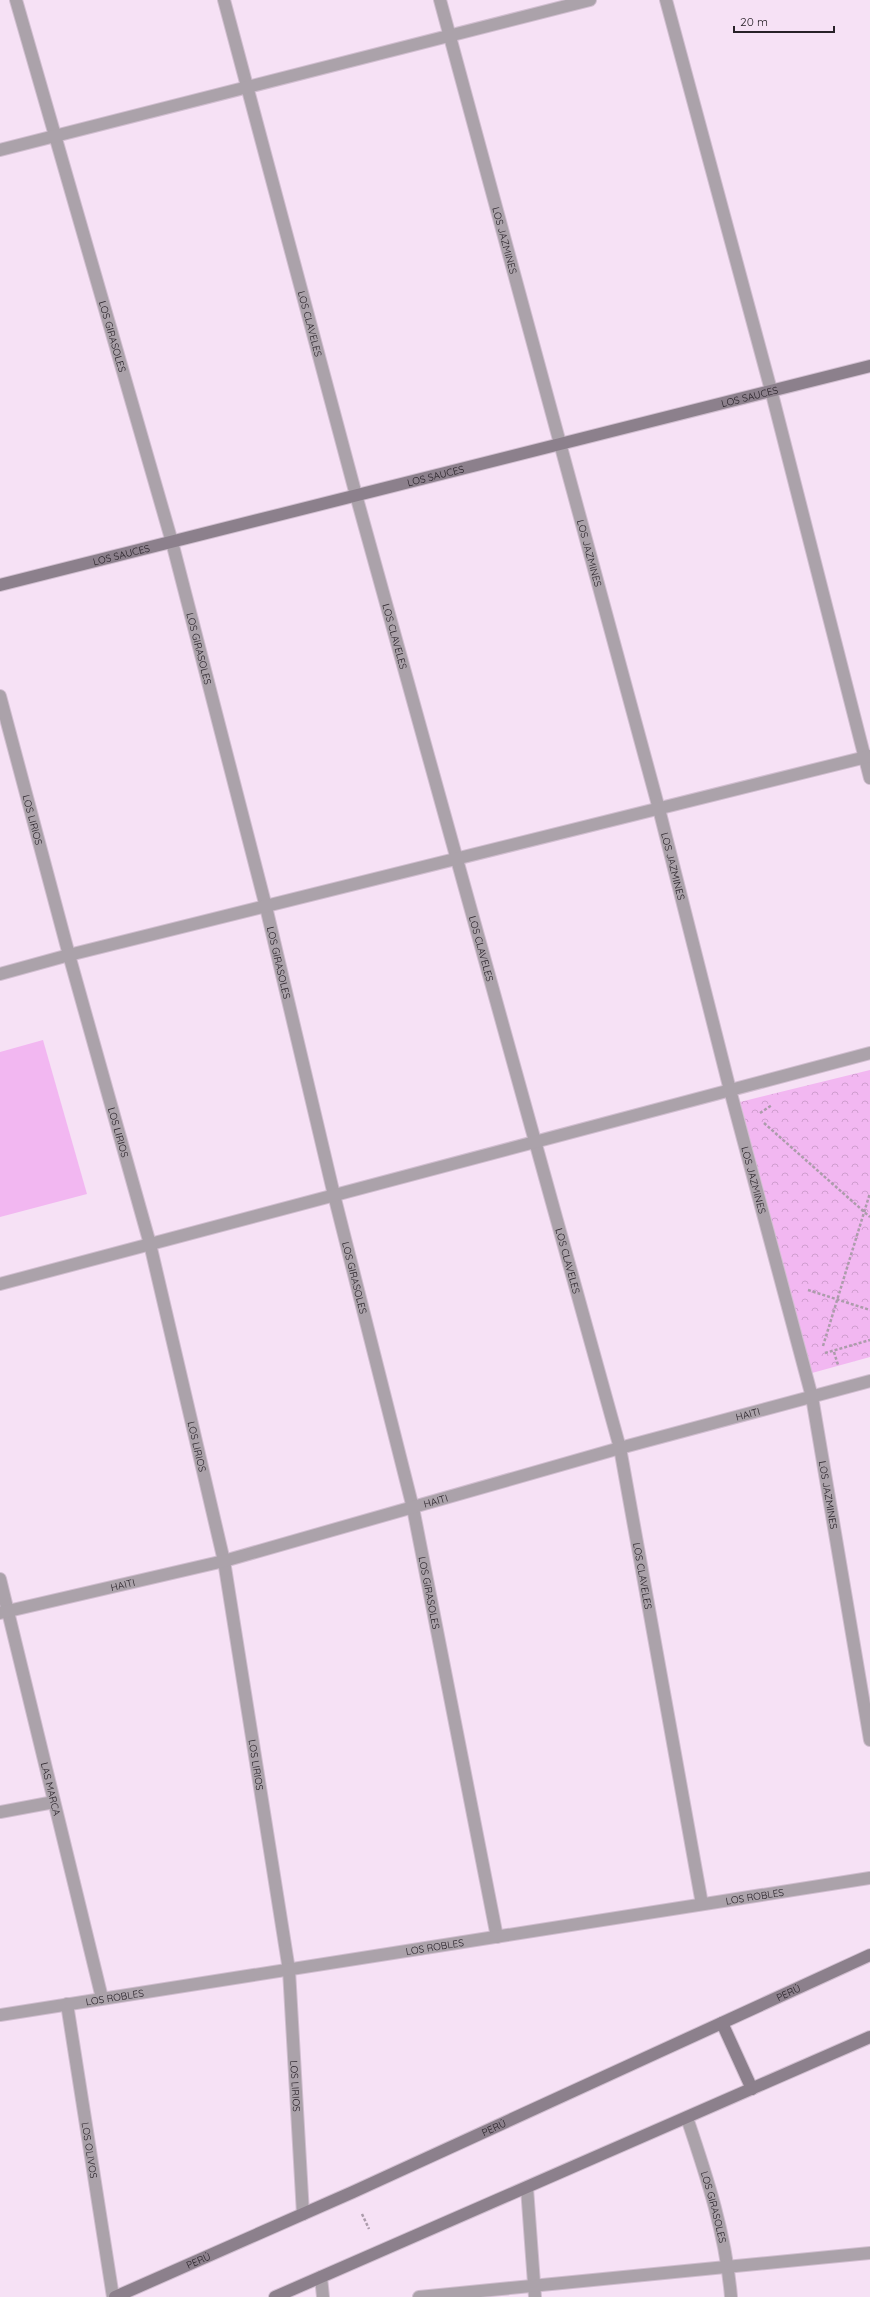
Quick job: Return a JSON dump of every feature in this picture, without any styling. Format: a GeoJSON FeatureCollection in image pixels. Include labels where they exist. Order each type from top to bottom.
{"type":"FeatureCollection","features":[{"type":"Feature","properties":{"kind":"main road","name":"LOS SAUCES"},"geometry":{"type":"LineString","coordinates":[[0,586],[870,366]]}},
{"type":"Feature","properties":{"kind":"main road","name":"PERÚ"},"geometry":{"type":"LineString","coordinates":[[114,2297],[353,2192],[870,1955]]}},
{"type":"Feature","properties":{"kind":"main road"},"geometry":{"type":"LineString","coordinates":[[722,2023],[752,2089]]}},
{"type":"Feature","properties":{"kind":"main road"},"geometry":{"type":"LineString","coordinates":[[276,2297],[688,2118],[870,2037]]}},
{"type":"Feature","properties":{"kind":"street","name":"LOS GIRASOLES"},"geometry":{"type":"LineString","coordinates":[[16,0],[172,542],[266,907],[334,1195],[412,1508],[497,1937]]}},
{"type":"Feature","properties":{"kind":"street","name":"LOS CLAVELES"},"geometry":{"type":"LineString","coordinates":[[224,0],[356,496],[458,859],[620,1448],[702,1904]]}},
{"type":"Feature","properties":{"kind":"street","name":"LOS JAZMINES"},"geometry":{"type":"LineString","coordinates":[[440,0],[451,36],[659,809],[730,1090],[812,1397],[870,1740]]}},
{"type":"Feature","properties":{"kind":"street"},"geometry":{"type":"LineString","coordinates":[[0,150],[590,0]]}},
{"type":"Feature","properties":{"kind":"street"},"geometry":{"type":"LineString","coordinates":[[666,0],[771,390],[867,757],[870,778]]}},
{"type":"Feature","properties":{"kind":"street","name":"LOS LIRIOS"},"geometry":{"type":"LineString","coordinates":[[0,696],[69,955],[150,1244],[224,1561],[289,1970],[303,2214]]}},
{"type":"Feature","properties":{"kind":"street"},"geometry":{"type":"LineString","coordinates":[[0,974],[69,955],[867,757]]}},
{"type":"Feature","properties":{"kind":"street"},"geometry":{"type":"LineString","coordinates":[[0,1284],[870,1053]]}},
{"type":"Feature","properties":{"kind":"street","name":"HAITI"},"geometry":{"type":"LineString","coordinates":[[4,1612],[224,1561],[620,1448],[870,1381]]}},
{"type":"Feature","properties":{"kind":"street","name":"LAS MARCA"},"geometry":{"type":"LineString","coordinates":[[0,1579],[4,1612],[54,1802],[102,1998]]}},
{"type":"Feature","properties":{"kind":"street"},"geometry":{"type":"LineString","coordinates":[[0,1812],[54,1802]]}},
{"type":"Feature","properties":{"kind":"street","name":"LOS ROBLES"},"geometry":{"type":"LineString","coordinates":[[0,2015],[870,1878]]}},
{"type":"Feature","properties":{"kind":"street","name":"LOS OLIVOS"},"geometry":{"type":"LineString","coordinates":[[67,2004],[114,2297]]}},
{"type":"Feature","properties":{"kind":"street","name":"LOS GIRASOLES"},"geometry":{"type":"LineString","coordinates":[[688,2118],[710,2186],[728,2267],[731,2297]]}},
{"type":"Feature","properties":{"kind":"street"},"geometry":{"type":"LineString","coordinates":[[527,2188],[535,2292]]}},
{"type":"Feature","properties":{"kind":"street"},"geometry":{"type":"LineString","coordinates":[[419,2297],[535,2292],[728,2267],[870,2253]]}},
{"type":"Feature","properties":{"kind":"street"},"geometry":{"type":"LineString","coordinates":[[321,2277],[323,2297]]}},
{"type":"Feature","properties":{"kind":"path"},"geometry":{"type":"LineString","coordinates":[[761,1120],[870,1217]]}},
{"type":"Feature","properties":{"kind":"path"},"geometry":{"type":"LineString","coordinates":[[870,1193],[821,1353],[834,1352],[870,1340]]}},
{"type":"Feature","properties":{"kind":"path"},"geometry":{"type":"LineString","coordinates":[[864,1212],[870,1212]]}},
{"type":"Feature","properties":{"kind":"path"},"geometry":{"type":"LineString","coordinates":[[353,2192],[379,2252]]}},
{"type":"Feature","properties":{"kind":"green space"},"geometry":{"type":"Polygon","coordinates":[[[43,1040],[87,1194],[0,1217],[0,1052],[43,1040]]]}},
{"type":"Feature","properties":{"kind":"green space"},"geometry":{"type":"Polygon","coordinates":[[[870,1070],[870,1357],[812,1373],[740,1102],[870,1070]]]}}]}
